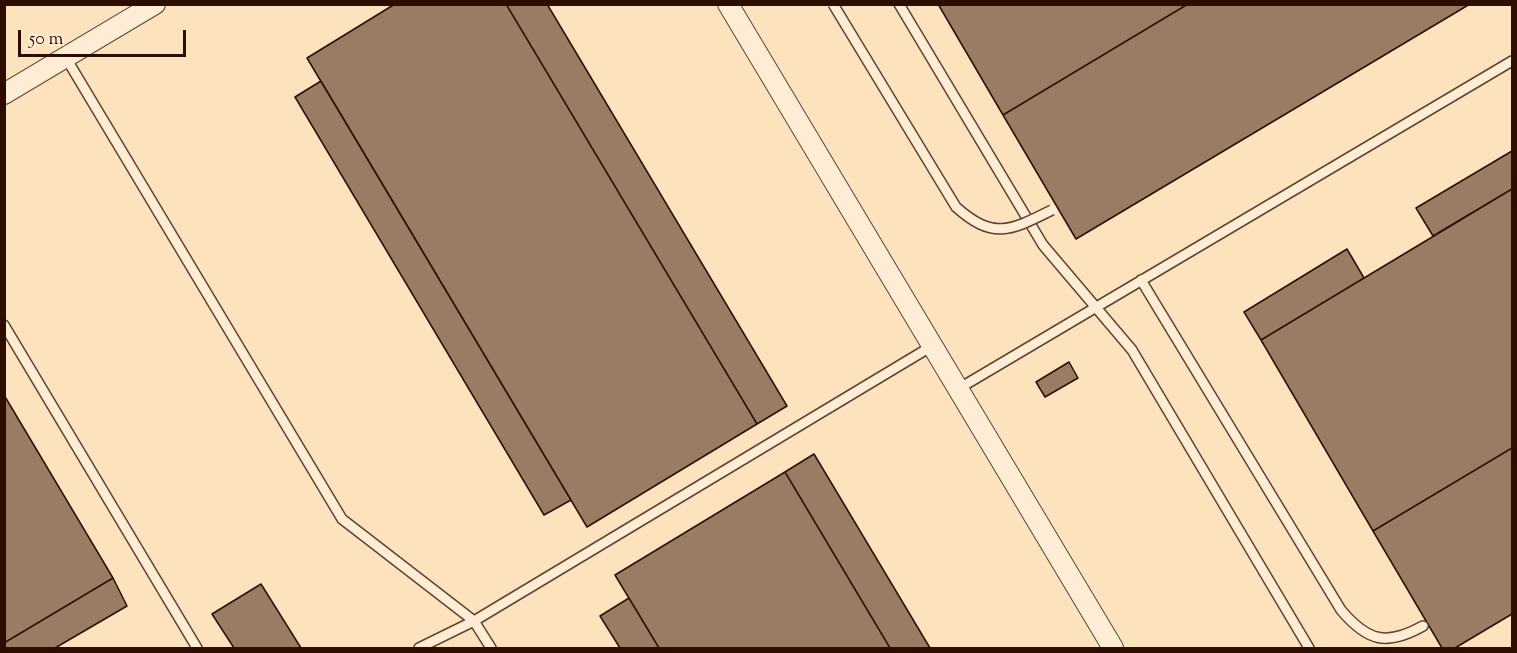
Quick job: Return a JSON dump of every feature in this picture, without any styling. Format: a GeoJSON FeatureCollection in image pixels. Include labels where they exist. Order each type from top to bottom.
{"type":"FeatureCollection","features":[{"type":"Feature","properties":{"kind":"street"},"geometry":{"type":"LineString","coordinates":[[4,94],[155,4]]}},
{"type":"Feature","properties":{"kind":"street"},"geometry":{"type":"LineString","coordinates":[[728,4],[1113,648]]}},
{"type":"Feature","properties":{"kind":"lane"},"geometry":{"type":"LineString","coordinates":[[832,4],[956,207],[974,223],[1004,230],[1026,223],[1052,210]]}},
{"type":"Feature","properties":{"kind":"lane"},"geometry":{"type":"LineString","coordinates":[[899,4],[1043,245],[1132,350],[1309,648]]}},
{"type":"Feature","properties":{"kind":"lane"},"geometry":{"type":"LineString","coordinates":[[66,58],[342,519],[474,621],[490,648]]}},
{"type":"Feature","properties":{"kind":"lane"},"geometry":{"type":"LineString","coordinates":[[958,389],[1512,60]]}},
{"type":"Feature","properties":{"kind":"lane"},"geometry":{"type":"LineString","coordinates":[[1141,280],[1341,610],[1355,627],[1373,637],[1386,640],[1405,636],[1423,626]]}},
{"type":"Feature","properties":{"kind":"lane"},"geometry":{"type":"LineString","coordinates":[[4,325],[197,648]]}},
{"type":"Feature","properties":{"kind":"lane"},"geometry":{"type":"LineString","coordinates":[[419,648],[474,621],[932,346]]}},
{"type":"Feature","properties":{"kind":"building"},"geometry":{"type":"Polygon","coordinates":[[[395,4],[506,4],[757,424],[587,527],[307,58],[395,4]]]}},
{"type":"Feature","properties":{"kind":"building"},"geometry":{"type":"Polygon","coordinates":[[[506,4],[547,4],[787,406],[757,424],[506,4]]]}},
{"type":"Feature","properties":{"kind":"building"},"geometry":{"type":"Polygon","coordinates":[[[938,4],[1188,4],[1003,115],[938,4]]]}},
{"type":"Feature","properties":{"kind":"building"},"geometry":{"type":"Polygon","coordinates":[[[1188,4],[1470,4],[1076,239],[1003,115],[1188,4]]]}},
{"type":"Feature","properties":{"kind":"building"},"geometry":{"type":"Polygon","coordinates":[[[321,81],[571,500],[544,515],[295,97],[321,81]]]}},
{"type":"Feature","properties":{"kind":"building"},"geometry":{"type":"Polygon","coordinates":[[[1512,151],[1512,189],[1433,236],[1416,208],[1512,151]]]}},
{"type":"Feature","properties":{"kind":"building"},"geometry":{"type":"Polygon","coordinates":[[[1512,189],[1512,448],[1373,531],[1261,340],[1512,189]]]}},
{"type":"Feature","properties":{"kind":"building"},"geometry":{"type":"Polygon","coordinates":[[[1347,249],[1364,278],[1261,340],[1244,312],[1347,249]]]}},
{"type":"Feature","properties":{"kind":"building"},"geometry":{"type":"Polygon","coordinates":[[[1069,362],[1078,378],[1045,397],[1036,382],[1069,362]]]}},
{"type":"Feature","properties":{"kind":"building"},"geometry":{"type":"Polygon","coordinates":[[[4,395],[113,578],[4,643],[4,395]]]}},
{"type":"Feature","properties":{"kind":"building"},"geometry":{"type":"Polygon","coordinates":[[[1512,448],[1512,614],[1455,648],[1442,648],[1373,531],[1512,448]]]}},
{"type":"Feature","properties":{"kind":"building"},"geometry":{"type":"Polygon","coordinates":[[[814,454],[930,648],[890,648],[785,472],[814,454]]]}},
{"type":"Feature","properties":{"kind":"building"},"geometry":{"type":"Polygon","coordinates":[[[785,472],[890,648],[659,648],[615,575],[785,472]]]}},
{"type":"Feature","properties":{"kind":"building"},"geometry":{"type":"Polygon","coordinates":[[[113,578],[127,606],[55,648],[4,648],[4,643],[113,578]]]}},
{"type":"Feature","properties":{"kind":"building"},"geometry":{"type":"Polygon","coordinates":[[[261,584],[301,648],[234,648],[212,614],[261,584]]]}},
{"type":"Feature","properties":{"kind":"building"},"geometry":{"type":"Polygon","coordinates":[[[629,598],[659,648],[620,648],[600,616],[629,598]]]}}]}
